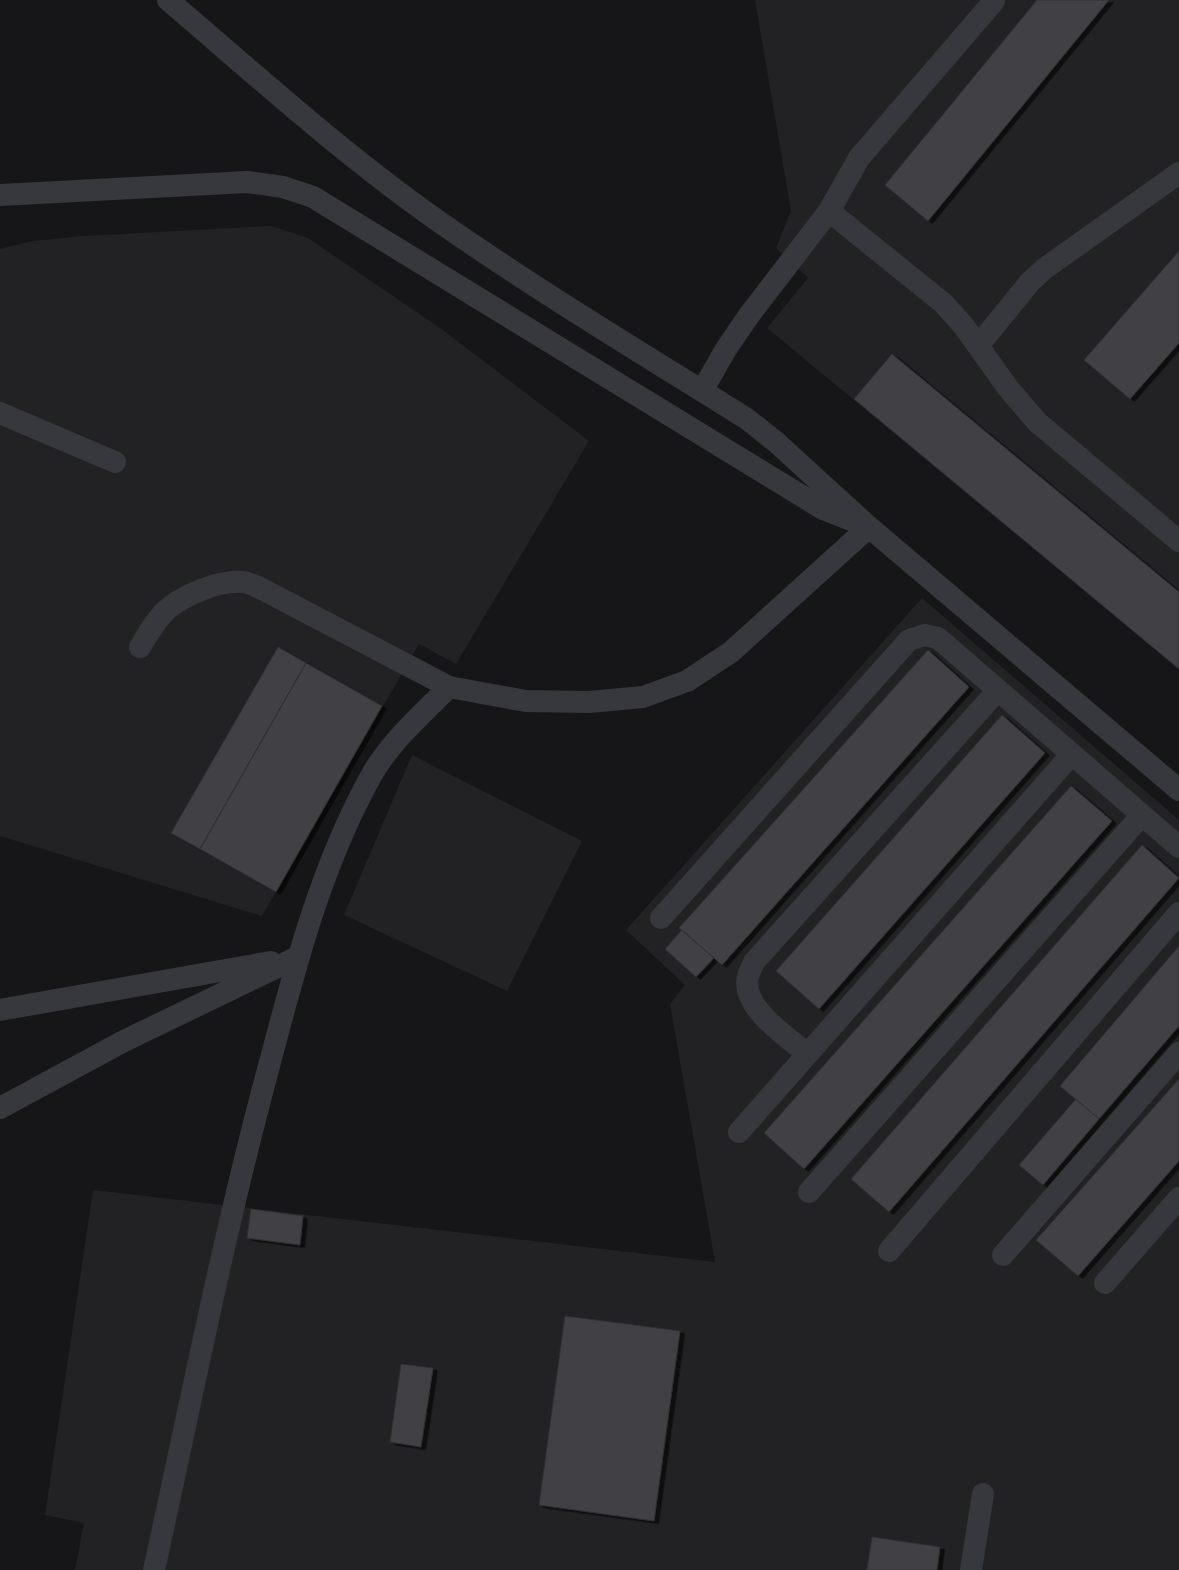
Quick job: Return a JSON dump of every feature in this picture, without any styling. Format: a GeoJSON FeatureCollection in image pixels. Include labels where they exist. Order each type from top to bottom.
{"type":"FeatureCollection","features":[{"type":"Feature","properties":{"kind":"street"},"geometry":{"type":"LineString","coordinates":[[168,0],[362,164],[441,223],[747,419],[776,442],[869,527],[1179,790]]}},
{"type":"Feature","properties":{"kind":"street"},"geometry":{"type":"LineString","coordinates":[[702,390],[750,314],[829,211],[859,158],[994,1]]}},
{"type":"Feature","properties":{"kind":"street"},"geometry":{"type":"LineString","coordinates":[[978,346],[1030,282],[1044,269],[1179,173]]}},
{"type":"Feature","properties":{"kind":"street"},"geometry":{"type":"LineString","coordinates":[[0,195],[247,182],[283,187],[313,197],[824,509],[869,527]]}},
{"type":"Feature","properties":{"kind":"street"},"geometry":{"type":"LineString","coordinates":[[829,211],[943,303],[963,325],[1008,388],[1037,422],[1179,541]]}},
{"type":"Feature","properties":{"kind":"street"},"geometry":{"type":"LineString","coordinates":[[0,413],[115,462]]}},
{"type":"Feature","properties":{"kind":"street"},"geometry":{"type":"LineString","coordinates":[[140,647],[151,629],[170,607],[198,592],[222,583],[243,582],[262,590],[449,687],[526,701],[589,702],[643,696],[687,681],[731,652],[869,527]]}},
{"type":"Feature","properties":{"kind":"street"},"geometry":{"type":"LineString","coordinates":[[661,918],[909,640],[925,635],[938,638],[1179,847]]}},
{"type":"Feature","properties":{"kind":"street"},"geometry":{"type":"LineString","coordinates":[[154,1570],[234,1207],[258,1106],[298,957],[340,840],[372,774],[400,738],[449,687]]}},
{"type":"Feature","properties":{"kind":"street"},"geometry":{"type":"LineString","coordinates":[[807,1054],[754,1008],[748,994],[748,977],[754,962],[998,690]]}},
{"type":"Feature","properties":{"kind":"street"},"geometry":{"type":"LineString","coordinates":[[739,1132],[1072,754]]}},
{"type":"Feature","properties":{"kind":"street"},"geometry":{"type":"LineString","coordinates":[[809,1192],[1142,815]]}},
{"type":"Feature","properties":{"kind":"street"},"geometry":{"type":"LineString","coordinates":[[889,1251],[1179,913]]}},
{"type":"Feature","properties":{"kind":"street"},"geometry":{"type":"LineString","coordinates":[[0,1010],[298,957]]}},
{"type":"Feature","properties":{"kind":"street"},"geometry":{"type":"LineString","coordinates":[[0,1108],[124,1041],[298,957]]}},
{"type":"Feature","properties":{"kind":"street"},"geometry":{"type":"LineString","coordinates":[[1003,1255],[1179,1053]]}},
{"type":"Feature","properties":{"kind":"street"},"geometry":{"type":"LineString","coordinates":[[1105,1283],[1179,1198]]}},
{"type":"Feature","properties":{"kind":"street"},"geometry":{"type":"LineString","coordinates":[[971,1570],[982,1494]]}},
{"type":"Feature","properties":{"kind":"shaded area"},"geometry":{"type":"Polygon","coordinates":[[[755,0],[1179,0],[1179,669],[767,328],[808,278],[776,248],[791,211],[755,0]]]}},
{"type":"Feature","properties":{"kind":"shaded area"},"geometry":{"type":"Polygon","coordinates":[[[271,226],[308,238],[440,328],[589,441],[456,664],[419,644],[262,916],[0,836],[0,249],[33,241],[83,236],[271,226]]]}},
{"type":"Feature","properties":{"kind":"shaded area"},"geometry":{"type":"Polygon","coordinates":[[[922,598],[1179,820],[1179,1570],[75,1570],[84,1523],[45,1515],[93,1190],[715,1262],[670,1004],[685,985],[626,930],[922,598]]]}},
{"type":"Feature","properties":{"kind":"shaded area"},"geometry":{"type":"Polygon","coordinates":[[[412,755],[582,841],[507,991],[344,915],[412,755]]]}},
{"type":"Feature","properties":{"kind":"building"},"geometry":{"type":"Polygon","coordinates":[[[1037,0],[1109,0],[928,221],[885,185],[1037,0]]]}},
{"type":"Feature","properties":{"kind":"building"},"geometry":{"type":"Polygon","coordinates":[[[1179,251],[1179,343],[1130,399],[1084,360],[1179,251]]]}},
{"type":"Feature","properties":{"kind":"building"},"geometry":{"type":"Polygon","coordinates":[[[892,354],[1179,592],[1179,669],[854,399],[892,354]]]}},
{"type":"Feature","properties":{"kind":"building"},"geometry":{"type":"Polygon","coordinates":[[[278,647],[306,663],[200,849],[171,833],[278,647]]]}},
{"type":"Feature","properties":{"kind":"building"},"geometry":{"type":"Polygon","coordinates":[[[928,650],[969,687],[722,965],[679,928],[928,650]]]}},
{"type":"Feature","properties":{"kind":"building"},"geometry":{"type":"Polygon","coordinates":[[[306,663],[382,706],[276,892],[200,849],[306,663]]]}},
{"type":"Feature","properties":{"kind":"building"},"geometry":{"type":"Polygon","coordinates":[[[1002,715],[1045,753],[819,1009],[776,971],[1002,715]]]}},
{"type":"Feature","properties":{"kind":"building"},"geometry":{"type":"Polygon","coordinates":[[[1071,786],[1112,821],[804,1169],[764,1133],[1071,786]]]}},
{"type":"Feature","properties":{"kind":"building"},"geometry":{"type":"Polygon","coordinates":[[[1142,845],[1179,878],[889,1212],[851,1179],[1142,845]]]}},
{"type":"Feature","properties":{"kind":"building"},"geometry":{"type":"Polygon","coordinates":[[[682,930],[714,958],[696,977],[665,949],[682,930]]]}},
{"type":"Feature","properties":{"kind":"building"},"geometry":{"type":"Polygon","coordinates":[[[1179,946],[1179,1026],[1099,1119],[1060,1086],[1179,946]]]}},
{"type":"Feature","properties":{"kind":"building"},"geometry":{"type":"Polygon","coordinates":[[[1179,1079],[1179,1161],[1078,1276],[1036,1240],[1179,1079]]]}},
{"type":"Feature","properties":{"kind":"building"},"geometry":{"type":"Polygon","coordinates":[[[1076,1099],[1099,1119],[1043,1185],[1019,1165],[1076,1099]]]}},
{"type":"Feature","properties":{"kind":"building"},"geometry":{"type":"Polygon","coordinates":[[[251,1209],[303,1216],[300,1245],[247,1238],[251,1209]]]}},
{"type":"Feature","properties":{"kind":"building"},"geometry":{"type":"Polygon","coordinates":[[[565,1316],[680,1331],[654,1521],[539,1505],[565,1316]]]}},
{"type":"Feature","properties":{"kind":"building"},"geometry":{"type":"Polygon","coordinates":[[[401,1364],[433,1368],[421,1447],[390,1442],[401,1364]]]}},
{"type":"Feature","properties":{"kind":"building"},"geometry":{"type":"Polygon","coordinates":[[[872,1537],[940,1547],[937,1570],[867,1570],[872,1537]]]}}]}
